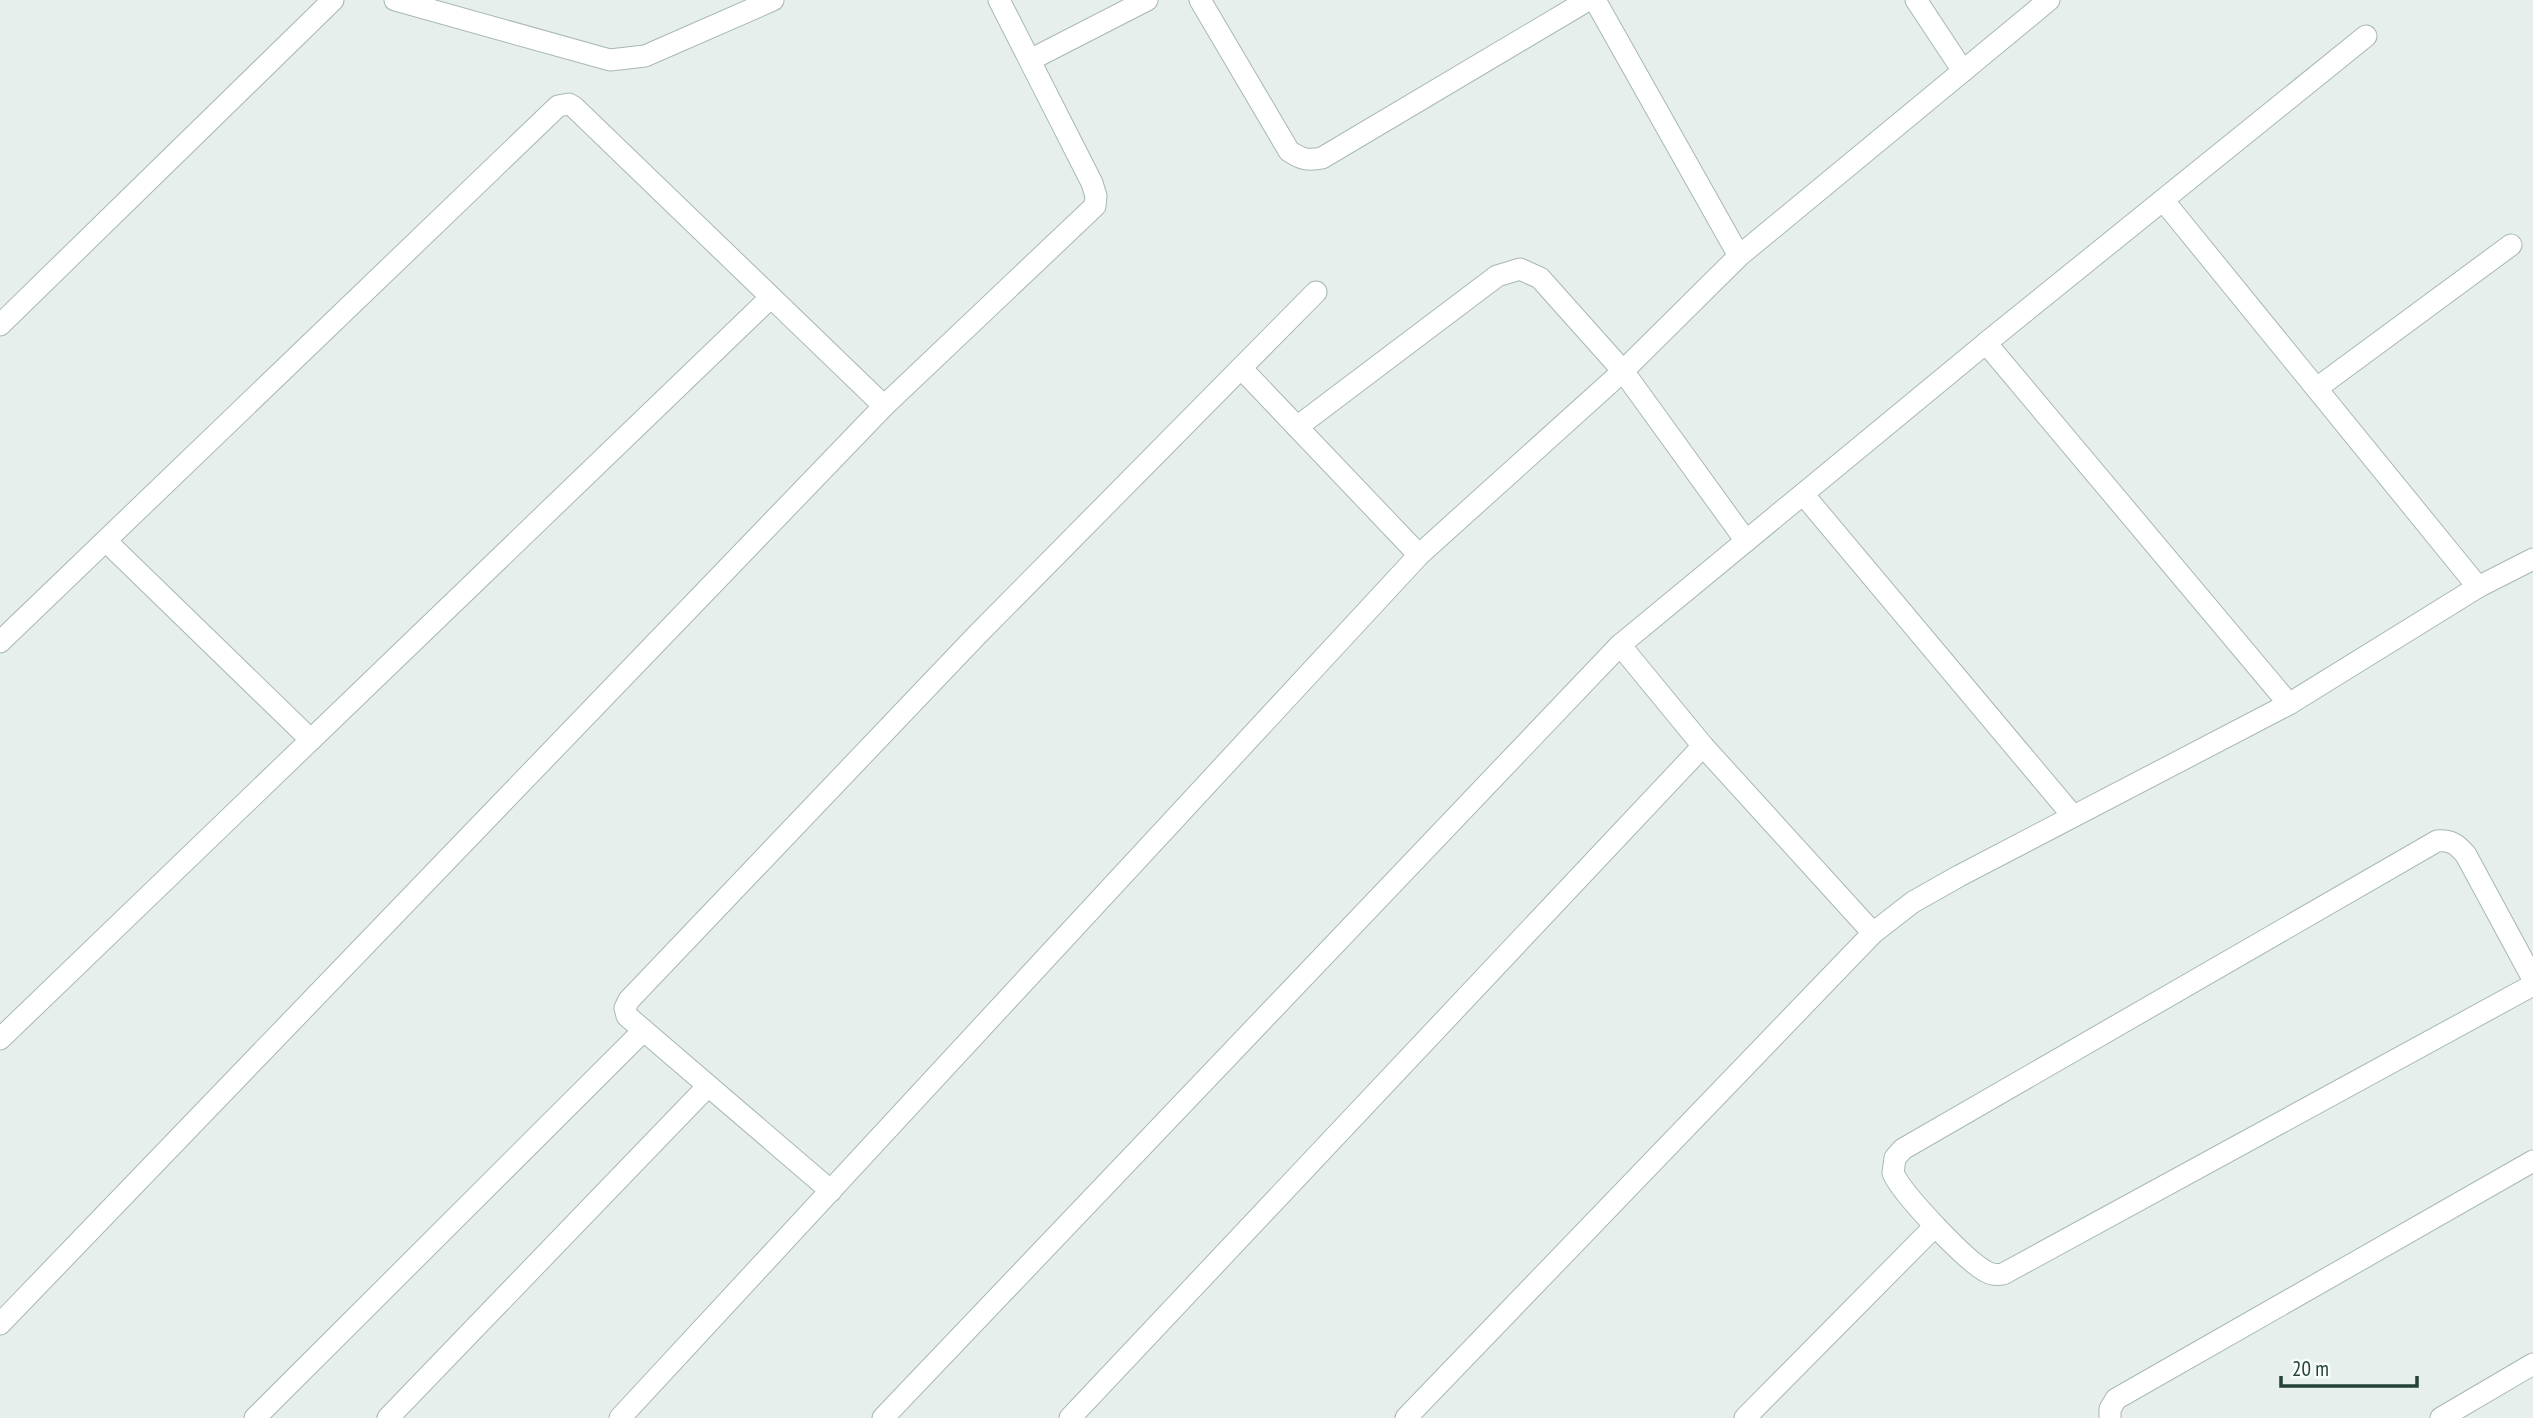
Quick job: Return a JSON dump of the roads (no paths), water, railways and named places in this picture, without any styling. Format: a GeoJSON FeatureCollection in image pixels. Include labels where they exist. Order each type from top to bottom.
{"type":"FeatureCollection","features":[{"type":"Feature","properties":{"kind":"street"},"geometry":{"type":"LineString","coordinates":[[0,325],[333,0]]}},
{"type":"Feature","properties":{"kind":"street"},"geometry":{"type":"LineString","coordinates":[[395,0],[610,60],[645,56],[773,0]]}},
{"type":"Feature","properties":{"kind":"street"},"geometry":{"type":"LineString","coordinates":[[0,1324],[884,406],[1095,206],[1096,197],[1092,183],[999,0]]}},
{"type":"Feature","properties":{"kind":"street"},"geometry":{"type":"LineString","coordinates":[[1030,60],[1147,0]]}},
{"type":"Feature","properties":{"kind":"street"},"geometry":{"type":"LineString","coordinates":[[1200,0],[1289,151],[1300,159],[1310,160],[1322,158],[1588,0]]}},
{"type":"Feature","properties":{"kind":"street"},"geometry":{"type":"LineString","coordinates":[[1595,0],[1740,256]]}},
{"type":"Feature","properties":{"kind":"street"},"geometry":{"type":"LineString","coordinates":[[1916,0],[1962,71]]}},
{"type":"Feature","properties":{"kind":"street"},"geometry":{"type":"LineString","coordinates":[[620,1418],[1419,555],[1623,371],[1740,256],[2049,0]]}},
{"type":"Feature","properties":{"kind":"street"},"geometry":{"type":"LineString","coordinates":[[883,1418],[1620,645],[1986,343],[2366,36]]}},
{"type":"Feature","properties":{"kind":"street"},"geometry":{"type":"LineString","coordinates":[[0,642],[558,107],[569,104],[884,406]]}},
{"type":"Feature","properties":{"kind":"street"},"geometry":{"type":"LineString","coordinates":[[2163,200],[2478,587]]}},
{"type":"Feature","properties":{"kind":"street"},"geometry":{"type":"LineString","coordinates":[[2317,388],[2511,245]]}},
{"type":"Feature","properties":{"kind":"street"},"geometry":{"type":"LineString","coordinates":[[1297,427],[1497,276],[1520,269],[1540,278],[1623,371],[1746,541]]}},
{"type":"Feature","properties":{"kind":"street"},"geometry":{"type":"LineString","coordinates":[[831,1191],[627,1016],[625,1008],[629,1000],[976,636],[1316,292]]}},
{"type":"Feature","properties":{"kind":"street"},"geometry":{"type":"LineString","coordinates":[[0,1039],[770,298]]}},
{"type":"Feature","properties":{"kind":"street"},"geometry":{"type":"LineString","coordinates":[[1986,343],[2289,704]]}},
{"type":"Feature","properties":{"kind":"street"},"geometry":{"type":"LineString","coordinates":[[1241,368],[1419,555]]}},
{"type":"Feature","properties":{"kind":"street"},"geometry":{"type":"LineString","coordinates":[[1802,494],[2073,816]]}},
{"type":"Feature","properties":{"kind":"street"},"geometry":{"type":"LineString","coordinates":[[106,541],[311,740]]}},
{"type":"Feature","properties":{"kind":"street"},"geometry":{"type":"LineString","coordinates":[[1406,1418],[1873,933],[1913,902],[2289,704],[2478,587],[2533,559]]}},
{"type":"Feature","properties":{"kind":"street"},"geometry":{"type":"LineString","coordinates":[[1620,645],[1703,746],[1873,933]]}},
{"type":"Feature","properties":{"kind":"street"},"geometry":{"type":"LineString","coordinates":[[1070,1418],[1703,746]]}},
{"type":"Feature","properties":{"kind":"street"},"geometry":{"type":"LineString","coordinates":[[2533,979],[2466,855],[2458,845],[2437,841],[1903,1149],[1895,1158],[1895,1177],[1935,1226],[1982,1269],[1994,1275],[2003,1274],[2533,985]]}},
{"type":"Feature","properties":{"kind":"street"},"geometry":{"type":"LineString","coordinates":[[255,1418],[643,1031]]}},
{"type":"Feature","properties":{"kind":"street"},"geometry":{"type":"LineString","coordinates":[[388,1418],[708,1086]]}},
{"type":"Feature","properties":{"kind":"street"},"geometry":{"type":"LineString","coordinates":[[2110,1418],[2110,1409],[2116,1399],[2533,1161]]}},
{"type":"Feature","properties":{"kind":"street"},"geometry":{"type":"LineString","coordinates":[[1745,1418],[1935,1226]]}},
{"type":"Feature","properties":{"kind":"street"},"geometry":{"type":"LineString","coordinates":[[2441,1418],[2533,1364]]}}]}
